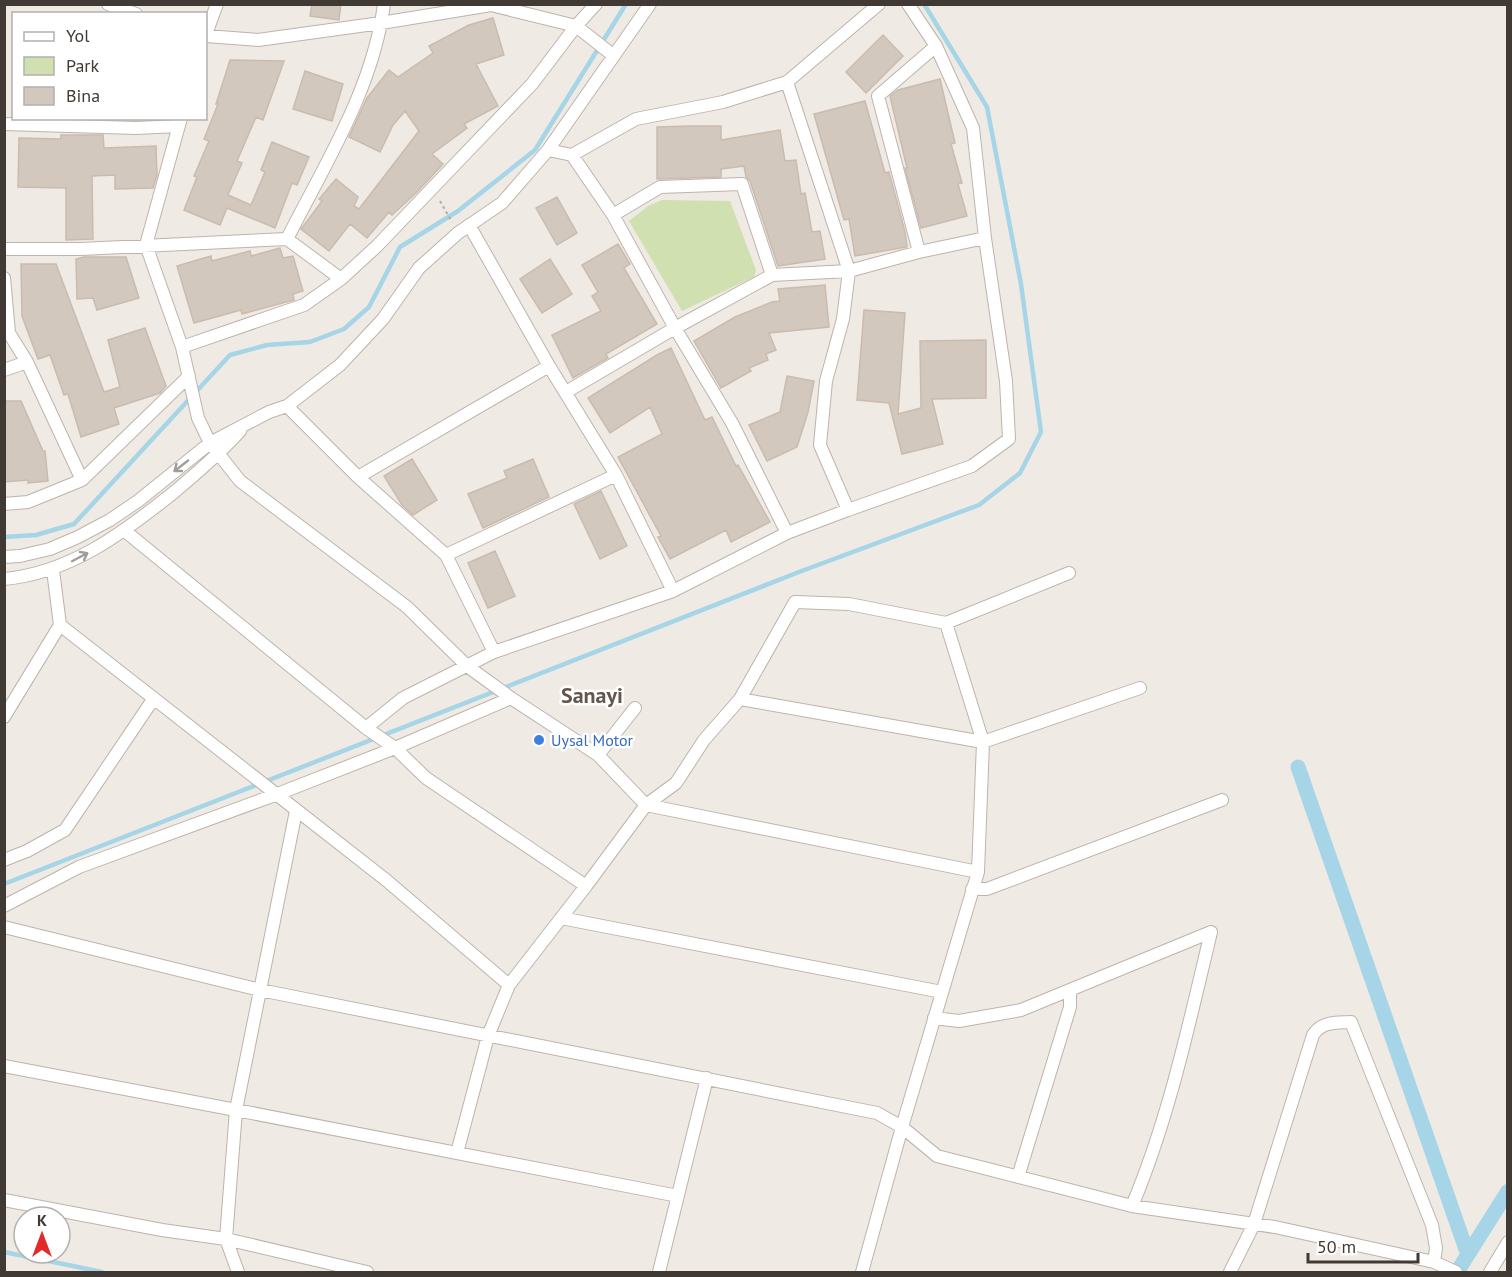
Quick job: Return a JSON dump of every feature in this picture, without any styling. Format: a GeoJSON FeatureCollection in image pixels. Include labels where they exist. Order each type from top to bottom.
{"type":"FeatureCollection","features":[{"type":"Feature","properties":{"kind":"street"},"geometry":{"type":"LineString","coordinates":[[108,4],[130,12]]}},
{"type":"Feature","properties":{"kind":"street"},"geometry":{"type":"LineString","coordinates":[[207,32],[217,4]]}},
{"type":"Feature","properties":{"kind":"street"},"geometry":{"type":"LineString","coordinates":[[287,239],[361,92],[381,23],[384,4]]}},
{"type":"Feature","properties":{"kind":"street"},"geometry":{"type":"LineString","coordinates":[[207,35],[258,40],[381,23],[491,4],[511,7],[576,26],[610,52]]}},
{"type":"Feature","properties":{"kind":"street"},"geometry":{"type":"LineString","coordinates":[[182,347],[304,305],[341,279],[377,246],[532,84],[576,26],[596,4]]}},
{"type":"Feature","properties":{"kind":"street"},"geometry":{"type":"LineString","coordinates":[[4,557],[50,549],[102,524],[138,501],[210,442],[269,412],[288,406],[340,365],[383,319],[419,268],[458,232],[502,203],[548,150],[610,52],[650,4]]}},
{"type":"Feature","properties":{"kind":"street"},"geometry":{"type":"LineString","coordinates":[[548,150],[572,155],[636,119],[723,102],[787,82],[879,4]]}},
{"type":"Feature","properties":{"kind":"street"},"geometry":{"type":"LineString","coordinates":[[368,729],[403,698],[469,667],[494,652],[673,591],[787,534],[972,466],[1009,439],[1006,381],[985,238],[974,128],[936,46],[908,4]]}},
{"type":"Feature","properties":{"kind":"street"},"geometry":{"type":"LineString","coordinates":[[919,252],[878,96],[936,46]]}},
{"type":"Feature","properties":{"kind":"street"},"geometry":{"type":"LineString","coordinates":[[787,82],[849,271],[843,319],[826,381],[820,445],[848,510]]}},
{"type":"Feature","properties":{"kind":"street"},"geometry":{"type":"LineString","coordinates":[[4,124],[136,128],[180,122],[146,245],[182,347],[198,418],[210,442],[240,481],[407,607],[469,667],[509,697],[598,755],[646,805],[978,872]]}},
{"type":"Feature","properties":{"kind":"street"},"geometry":{"type":"LineString","coordinates":[[572,155],[612,215],[675,328],[732,423],[787,534]]}},
{"type":"Feature","properties":{"kind":"street"},"geometry":{"type":"LineString","coordinates":[[612,215],[660,187],[742,184],[772,275]]}},
{"type":"Feature","properties":{"kind":"street"},"geometry":{"type":"LineString","coordinates":[[469,225],[549,366],[616,475],[673,591]]}},
{"type":"Feature","properties":{"kind":"street"},"geometry":{"type":"LineString","coordinates":[[566,392],[675,328],[772,275],[849,271],[919,252],[985,238]]}},
{"type":"Feature","properties":{"kind":"street"},"geometry":{"type":"LineString","coordinates":[[4,249],[81,249],[287,239],[341,279]]}},
{"type":"Feature","properties":{"kind":"street"},"geometry":{"type":"LineString","coordinates":[[4,278],[7,334],[27,362],[82,480]]}},
{"type":"Feature","properties":{"kind":"street"},"geometry":{"type":"LineString","coordinates":[[4,370],[27,362]]}},
{"type":"Feature","properties":{"kind":"street"},"geometry":{"type":"LineString","coordinates":[[358,477],[549,366]]}},
{"type":"Feature","properties":{"kind":"street"},"geometry":{"type":"LineString","coordinates":[[4,504],[28,502],[82,480],[189,379]]}},
{"type":"Feature","properties":{"kind":"street"},"geometry":{"type":"LineString","coordinates":[[288,406],[358,477],[447,555],[494,652]]}},
{"type":"Feature","properties":{"kind":"street"},"geometry":{"type":"LineString","coordinates":[[4,579],[53,570],[125,531],[219,455],[247,424]]}},
{"type":"Feature","properties":{"kind":"street"},"geometry":{"type":"LineString","coordinates":[[447,555],[616,475]]}},
{"type":"Feature","properties":{"kind":"street"},"geometry":{"type":"LineString","coordinates":[[125,531],[393,747],[426,778],[586,886]]}},
{"type":"Feature","properties":{"kind":"street"},"geometry":{"type":"LineString","coordinates":[[4,717],[60,625],[53,570]]}},
{"type":"Feature","properties":{"kind":"street"},"geometry":{"type":"LineString","coordinates":[[457,1153],[488,1036],[509,985],[646,805],[676,783],[704,740],[740,699],[795,602],[849,604],[946,622],[1069,573]]}},
{"type":"Feature","properties":{"kind":"street"},"geometry":{"type":"LineString","coordinates":[[862,1272],[902,1127],[978,872],[983,742],[946,622]]}},
{"type":"Feature","properties":{"kind":"street"},"geometry":{"type":"LineString","coordinates":[[60,625],[386,880],[509,985]]}},
{"type":"Feature","properties":{"kind":"street"},"geometry":{"type":"LineString","coordinates":[[740,699],[983,742],[1140,688]]}},
{"type":"Feature","properties":{"kind":"street"},"geometry":{"type":"LineString","coordinates":[[4,906],[79,867],[393,747],[509,697]]}},
{"type":"Feature","properties":{"kind":"street"},"geometry":{"type":"LineString","coordinates":[[4,861],[65,830],[154,698]]}},
{"type":"Feature","properties":{"kind":"street"},"geometry":{"type":"LineString","coordinates":[[598,755],[634,708]]}},
{"type":"Feature","properties":{"kind":"street"},"geometry":{"type":"LineString","coordinates":[[972,889],[987,889],[1222,800]]}},
{"type":"Feature","properties":{"kind":"street"},"geometry":{"type":"LineString","coordinates":[[238,1272],[226,1239],[236,1110],[296,811]]}},
{"type":"Feature","properties":{"kind":"street"},"geometry":{"type":"LineString","coordinates":[[561,918],[942,992]]}},
{"type":"Feature","properties":{"kind":"street"},"geometry":{"type":"LineString","coordinates":[[4,927],[260,990],[877,1113],[902,1127],[937,1156],[1132,1206],[1254,1224],[1438,1263],[1456,1272]]}},
{"type":"Feature","properties":{"kind":"street"},"geometry":{"type":"LineString","coordinates":[[934,1018],[959,1021],[1021,1010],[1211,932],[1182,1054],[1151,1161],[1132,1206]]}},
{"type":"Feature","properties":{"kind":"street"},"geometry":{"type":"LineString","coordinates":[[1018,1177],[1070,1007],[1070,990]]}},
{"type":"Feature","properties":{"kind":"street"},"geometry":{"type":"LineString","coordinates":[[1230,1272],[1254,1224],[1314,1035],[1319,1028],[1328,1023],[1351,1022],[1432,1225],[1438,1263]]}},
{"type":"Feature","properties":{"kind":"street"},"geometry":{"type":"LineString","coordinates":[[4,1066],[678,1196]]}},
{"type":"Feature","properties":{"kind":"street"},"geometry":{"type":"LineString","coordinates":[[659,1272],[707,1078]]}},
{"type":"Feature","properties":{"kind":"street"},"geometry":{"type":"LineString","coordinates":[[4,1200],[162,1230],[226,1239],[367,1272]]}},
{"type":"Feature","properties":{"kind":"street"},"geometry":{"type":"LineString","coordinates":[[1490,1272],[1508,1242]]}},
{"type":"Feature","properties":{"kind":"path"},"geometry":{"type":"LineString","coordinates":[[440,201],[456,229]]}},
{"type":"Feature","properties":{"kind":"green space"},"geometry":{"type":"Polygon","coordinates":[[[662,200],[730,201],[756,270],[754,277],[682,311],[629,221],[648,206],[662,200]]]}},
{"type":"Feature","properties":{"kind":"building"},"geometry":{"type":"Polygon","coordinates":[[[312,4],[341,4],[339,20],[310,16],[312,4]]]}},
{"type":"Feature","properties":{"kind":"building"},"geometry":{"type":"Polygon","coordinates":[[[493,18],[504,55],[476,64],[498,106],[464,124],[467,128],[432,154],[443,164],[392,215],[389,212],[367,238],[350,224],[329,251],[301,229],[322,201],[319,199],[336,179],[358,197],[354,206],[359,209],[419,131],[405,111],[393,125],[380,152],[349,137],[367,98],[389,70],[398,77],[433,53],[429,46],[469,25],[493,18]]]}},
{"type":"Feature","properties":{"kind":"building"},"geometry":{"type":"Polygon","coordinates":[[[883,35],[903,56],[866,93],[846,72],[883,35]]]}},
{"type":"Feature","properties":{"kind":"building"},"geometry":{"type":"Polygon","coordinates":[[[230,60],[284,61],[263,120],[256,117],[237,161],[242,163],[228,195],[251,205],[265,172],[261,170],[272,142],[309,157],[297,185],[292,183],[275,228],[227,208],[220,225],[184,210],[197,177],[194,176],[209,141],[204,139],[218,104],[216,104],[230,60]]]}},
{"type":"Feature","properties":{"kind":"building"},"geometry":{"type":"Polygon","coordinates":[[[305,71],[343,84],[332,121],[293,109],[305,71]]]}},
{"type":"Feature","properties":{"kind":"building"},"geometry":{"type":"Polygon","coordinates":[[[940,79],[955,143],[951,144],[962,183],[958,184],[967,216],[921,228],[905,168],[907,168],[890,96],[898,90],[940,79]]]}},
{"type":"Feature","properties":{"kind":"building"},"geometry":{"type":"Polygon","coordinates":[[[865,101],[885,173],[889,172],[907,247],[855,256],[849,219],[844,220],[814,114],[865,101]]]}},
{"type":"Feature","properties":{"kind":"building"},"geometry":{"type":"Polygon","coordinates":[[[721,126],[721,140],[780,130],[785,161],[796,160],[801,194],[805,193],[812,232],[820,231],[825,259],[778,266],[744,166],[721,169],[721,177],[657,179],[657,127],[721,126]]]}},
{"type":"Feature","properties":{"kind":"building"},"geometry":{"type":"Polygon","coordinates":[[[61,135],[103,135],[104,148],[156,146],[157,175],[153,188],[115,189],[115,175],[92,176],[93,239],[66,240],[66,188],[18,187],[19,138],[61,139],[61,135]]]}},
{"type":"Feature","properties":{"kind":"building"},"geometry":{"type":"Polygon","coordinates":[[[557,197],[577,233],[557,245],[536,208],[557,197]]]}},
{"type":"Feature","properties":{"kind":"building"},"geometry":{"type":"Polygon","coordinates":[[[618,244],[630,264],[624,268],[657,324],[606,354],[608,358],[573,378],[552,335],[601,311],[592,296],[598,292],[582,265],[618,244]]]}},
{"type":"Feature","properties":{"kind":"building"},"geometry":{"type":"Polygon","coordinates":[[[280,248],[283,258],[293,256],[303,291],[293,294],[294,300],[242,314],[241,310],[194,323],[177,266],[211,256],[212,261],[250,251],[251,256],[280,248]]]}},
{"type":"Feature","properties":{"kind":"building"},"geometry":{"type":"Polygon","coordinates":[[[126,257],[139,298],[97,310],[93,298],[77,299],[76,259],[126,257]]]}},
{"type":"Feature","properties":{"kind":"building"},"geometry":{"type":"Polygon","coordinates":[[[550,259],[572,294],[542,313],[520,279],[550,259]]]}},
{"type":"Feature","properties":{"kind":"building"},"geometry":{"type":"Polygon","coordinates":[[[21,264],[56,264],[104,392],[120,387],[108,340],[145,328],[166,386],[160,393],[114,408],[119,424],[81,437],[68,394],[64,395],[50,355],[38,359],[22,316],[21,264]]]}},
{"type":"Feature","properties":{"kind":"building"},"geometry":{"type":"Polygon","coordinates":[[[825,285],[829,327],[769,333],[776,350],[766,354],[768,360],[749,368],[751,371],[721,388],[694,341],[735,317],[780,301],[778,289],[825,285]]]}},
{"type":"Feature","properties":{"kind":"building"},"geometry":{"type":"Polygon","coordinates":[[[864,310],[905,313],[898,414],[921,408],[920,341],[986,340],[986,398],[932,399],[943,444],[902,454],[889,403],[857,400],[864,310]]]}},
{"type":"Feature","properties":{"kind":"building"},"geometry":{"type":"Polygon","coordinates":[[[671,348],[705,420],[712,417],[736,466],[738,465],[770,522],[731,542],[726,530],[670,559],[658,537],[661,536],[618,457],[662,434],[650,407],[610,433],[588,398],[671,348]]]}},
{"type":"Feature","properties":{"kind":"building"},"geometry":{"type":"Polygon","coordinates":[[[787,376],[814,381],[808,412],[797,447],[767,461],[749,425],[780,412],[787,376]]]}},
{"type":"Feature","properties":{"kind":"building"},"geometry":{"type":"Polygon","coordinates":[[[4,401],[21,401],[43,451],[45,451],[48,481],[4,482],[4,401]]]}},
{"type":"Feature","properties":{"kind":"building"},"geometry":{"type":"Polygon","coordinates":[[[412,459],[437,500],[413,515],[402,505],[384,476],[412,459]]]}},
{"type":"Feature","properties":{"kind":"building"},"geometry":{"type":"Polygon","coordinates":[[[533,459],[549,497],[483,528],[468,494],[507,478],[504,471],[533,459]]]}},
{"type":"Feature","properties":{"kind":"building"},"geometry":{"type":"Polygon","coordinates":[[[601,491],[627,546],[600,559],[574,504],[601,491]]]}},
{"type":"Feature","properties":{"kind":"building"},"geometry":{"type":"Polygon","coordinates":[[[495,551],[515,596],[488,608],[468,563],[495,551]]]}},
{"type":"Feature","properties":{"kind":"waterway"},"geometry":{"type":"LineString","coordinates":[[4,537],[36,535],[74,524],[230,355],[267,345],[310,342],[344,329],[369,307],[400,247],[458,211],[535,150],[626,4]]}},
{"type":"Feature","properties":{"kind":"waterway"},"geometry":{"type":"LineString","coordinates":[[4,884],[799,572],[979,505],[1020,473],[1041,432],[1021,284],[987,107],[924,4]]}},
{"type":"Feature","properties":{"kind":"waterway"},"geometry":{"type":"LineString","coordinates":[[1298,767],[1468,1255]]}},
{"type":"Feature","properties":{"kind":"waterway"},"geometry":{"type":"LineString","coordinates":[[1457,1272],[1508,1191]]}},
{"type":"Feature","properties":{"kind":"waterway"},"geometry":{"type":"LineString","coordinates":[[4,1252],[102,1272]]}},
{"type":"Feature","properties":{"kind":"place","name":"Uysal Motor"},"geometry":{"type":"Point","coordinates":[539,740]}},
{"type":"Feature","properties":{"kind":"district","name":"Sanayi"},"geometry":{"type":"Point","coordinates":[592,695]}}]}
